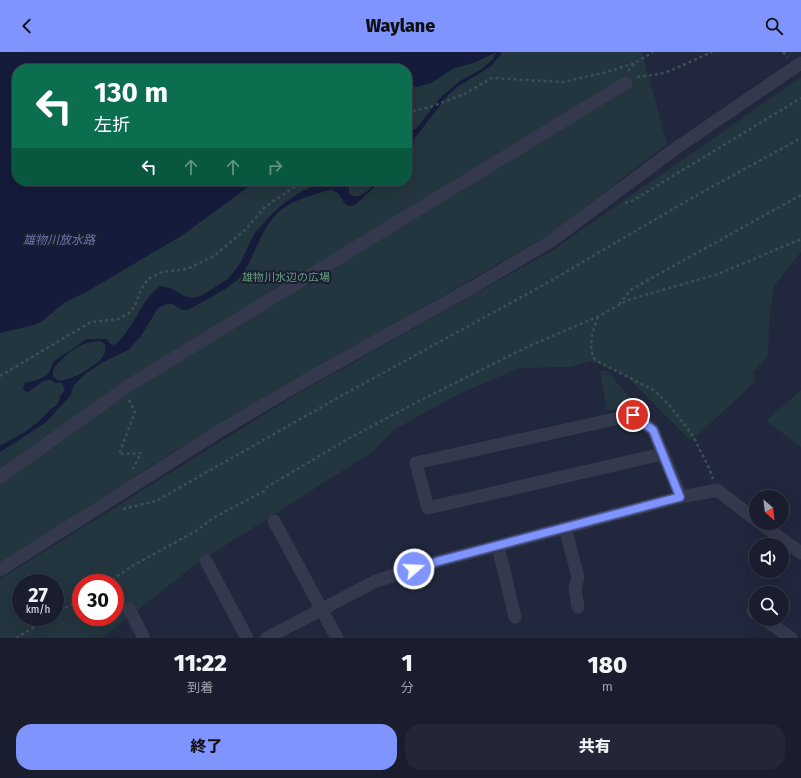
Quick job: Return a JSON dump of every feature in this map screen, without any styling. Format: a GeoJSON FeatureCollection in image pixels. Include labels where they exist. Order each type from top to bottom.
{"type":"FeatureCollection","features":[{"type":"Feature","properties":{"kind":"street"},"geometry":{"type":"LineString","coordinates":[[0,570],[223,429],[303,382],[475,286],[551,241],[672,151],[801,63]]}},
{"type":"Feature","properties":{"kind":"street"},"geometry":{"type":"LineString","coordinates":[[0,477],[124,389],[626,83]]}},
{"type":"Feature","properties":{"kind":"street"},"geometry":{"type":"LineString","coordinates":[[662,454],[428,508],[416,463],[633,415],[653,430],[680,497]]}},
{"type":"Feature","properties":{"kind":"street"},"geometry":{"type":"LineString","coordinates":[[267,638],[376,581],[439,561],[680,497],[717,490],[749,515]]}},
{"type":"Feature","properties":{"kind":"street"},"geometry":{"type":"LineString","coordinates":[[274,521],[337,638]]}},
{"type":"Feature","properties":{"kind":"street"},"geometry":{"type":"LineString","coordinates":[[565,528],[578,577],[575,589],[578,607]]}},
{"type":"Feature","properties":{"kind":"street"},"geometry":{"type":"LineString","coordinates":[[770,530],[801,553]]}},
{"type":"Feature","properties":{"kind":"street"},"geometry":{"type":"LineString","coordinates":[[498,546],[515,617]]}},
{"type":"Feature","properties":{"kind":"street"},"geometry":{"type":"LineString","coordinates":[[206,561],[247,638]]}},
{"type":"Feature","properties":{"kind":"street"},"geometry":{"type":"LineString","coordinates":[[129,609],[144,638]]}},
{"type":"Feature","properties":{"kind":"street"},"geometry":{"type":"LineString","coordinates":[[774,626],[790,638]]}},
{"type":"Feature","properties":{"kind":"path"},"geometry":{"type":"LineString","coordinates":[[626,83],[639,76],[659,74],[672,70],[712,52]]}},
{"type":"Feature","properties":{"kind":"path"},"geometry":{"type":"LineString","coordinates":[[412,112],[433,106],[464,94],[492,78],[563,82],[608,72],[635,63]]}},
{"type":"Feature","properties":{"kind":"path"},"geometry":{"type":"LineString","coordinates":[[618,205],[632,201],[801,98]]}},
{"type":"Feature","properties":{"kind":"path"},"geometry":{"type":"LineString","coordinates":[[120,510],[156,501],[341,396],[547,283],[690,199],[801,138]]}},
{"type":"Feature","properties":{"kind":"path"},"geometry":{"type":"LineString","coordinates":[[0,376],[91,322],[118,319],[131,312],[141,289],[148,279],[162,272],[187,269],[214,256],[245,230],[265,208],[296,186]]}},
{"type":"Feature","properties":{"kind":"path"},"geometry":{"type":"LineString","coordinates":[[617,306],[632,289],[801,196]]}},
{"type":"Feature","properties":{"kind":"path"},"geometry":{"type":"LineString","coordinates":[[120,574],[214,518],[264,492],[267,487],[346,440],[419,401],[527,347],[599,316],[628,300],[718,274],[801,239]]}},
{"type":"Feature","properties":{"kind":"path"},"geometry":{"type":"LineString","coordinates":[[599,316],[592,335],[591,352],[595,360],[655,391],[670,406],[693,436],[709,468],[717,490]]}},
{"type":"Feature","properties":{"kind":"path"},"geometry":{"type":"LineString","coordinates":[[124,389],[135,412],[119,454],[141,453],[131,474],[136,485]]}},
{"type":"Feature","properties":{"kind":"path"},"geometry":{"type":"LineString","coordinates":[[16,638],[36,626]]}},
{"type":"Feature","properties":{"kind":"green space","name":"雄物川水辺の広場"},"geometry":{"type":"Polygon","coordinates":[[[497,52],[642,52],[667,144],[555,231],[178,449],[0,563],[0,333],[41,322],[65,302],[86,292],[181,236],[250,186],[412,186],[412,82],[431,83],[454,68],[473,63],[497,52]]]}},
{"type":"Feature","properties":{"kind":"green space"},"geometry":{"type":"Polygon","coordinates":[[[801,77],[801,252],[774,286],[769,321],[768,357],[753,372],[755,382],[691,441],[624,374],[590,361],[571,367],[519,368],[457,395],[394,430],[372,452],[195,565],[124,621],[124,574],[72,574],[72,626],[117,626],[102,638],[0,638],[0,579],[292,397],[553,250],[801,77]]]}},
{"type":"Feature","properties":{"kind":"green space"},"geometry":{"type":"Polygon","coordinates":[[[600,371],[607,371],[637,405],[607,411],[600,371]]]}},
{"type":"Feature","properties":{"kind":"green space"},"geometry":{"type":"Polygon","coordinates":[[[801,390],[801,447],[766,421],[801,390]]]}},
{"type":"Feature","properties":{"kind":"water","name":"雄物川放水路"},"geometry":{"type":"Polygon","coordinates":[[[0,52],[497,52],[473,63],[454,68],[431,83],[415,87],[412,81],[412,64],[12,64],[12,186],[249,186],[181,236],[86,292],[65,302],[41,322],[0,333],[0,52]]]}},
{"type":"Feature","properties":{"kind":"water"},"geometry":{"type":"Polygon","coordinates":[[[497,52],[501,52],[501,55],[490,67],[457,87],[448,95],[414,139],[412,150],[412,131],[417,128],[440,98],[460,81],[482,69],[493,59],[497,52]]]}},
{"type":"Feature","properties":{"kind":"water"},"geometry":{"type":"Polygon","coordinates":[[[313,186],[349,186],[349,194],[357,196],[365,193],[372,186],[376,186],[355,205],[351,206],[346,205],[338,193],[330,189],[299,200],[282,209],[268,224],[245,269],[236,281],[188,310],[182,310],[173,304],[167,304],[158,308],[141,336],[128,350],[103,362],[85,374],[74,385],[70,396],[45,423],[0,452],[0,446],[25,432],[57,405],[60,396],[65,390],[62,383],[55,383],[51,380],[43,381],[28,392],[23,388],[25,383],[37,380],[47,375],[53,362],[87,339],[107,339],[110,344],[114,345],[127,331],[153,292],[160,286],[170,288],[184,296],[193,298],[201,296],[228,279],[240,264],[254,234],[283,204],[299,193],[313,186]],[[100,341],[86,343],[78,347],[56,365],[53,370],[53,375],[56,379],[60,380],[72,378],[98,362],[105,352],[105,344],[100,341]]]}},
{"type":"Feature","properties":{"kind":"route"},"geometry":{"type":"LineString","coordinates":[[414,569],[680,497],[653,430],[633,415]]}}]}
